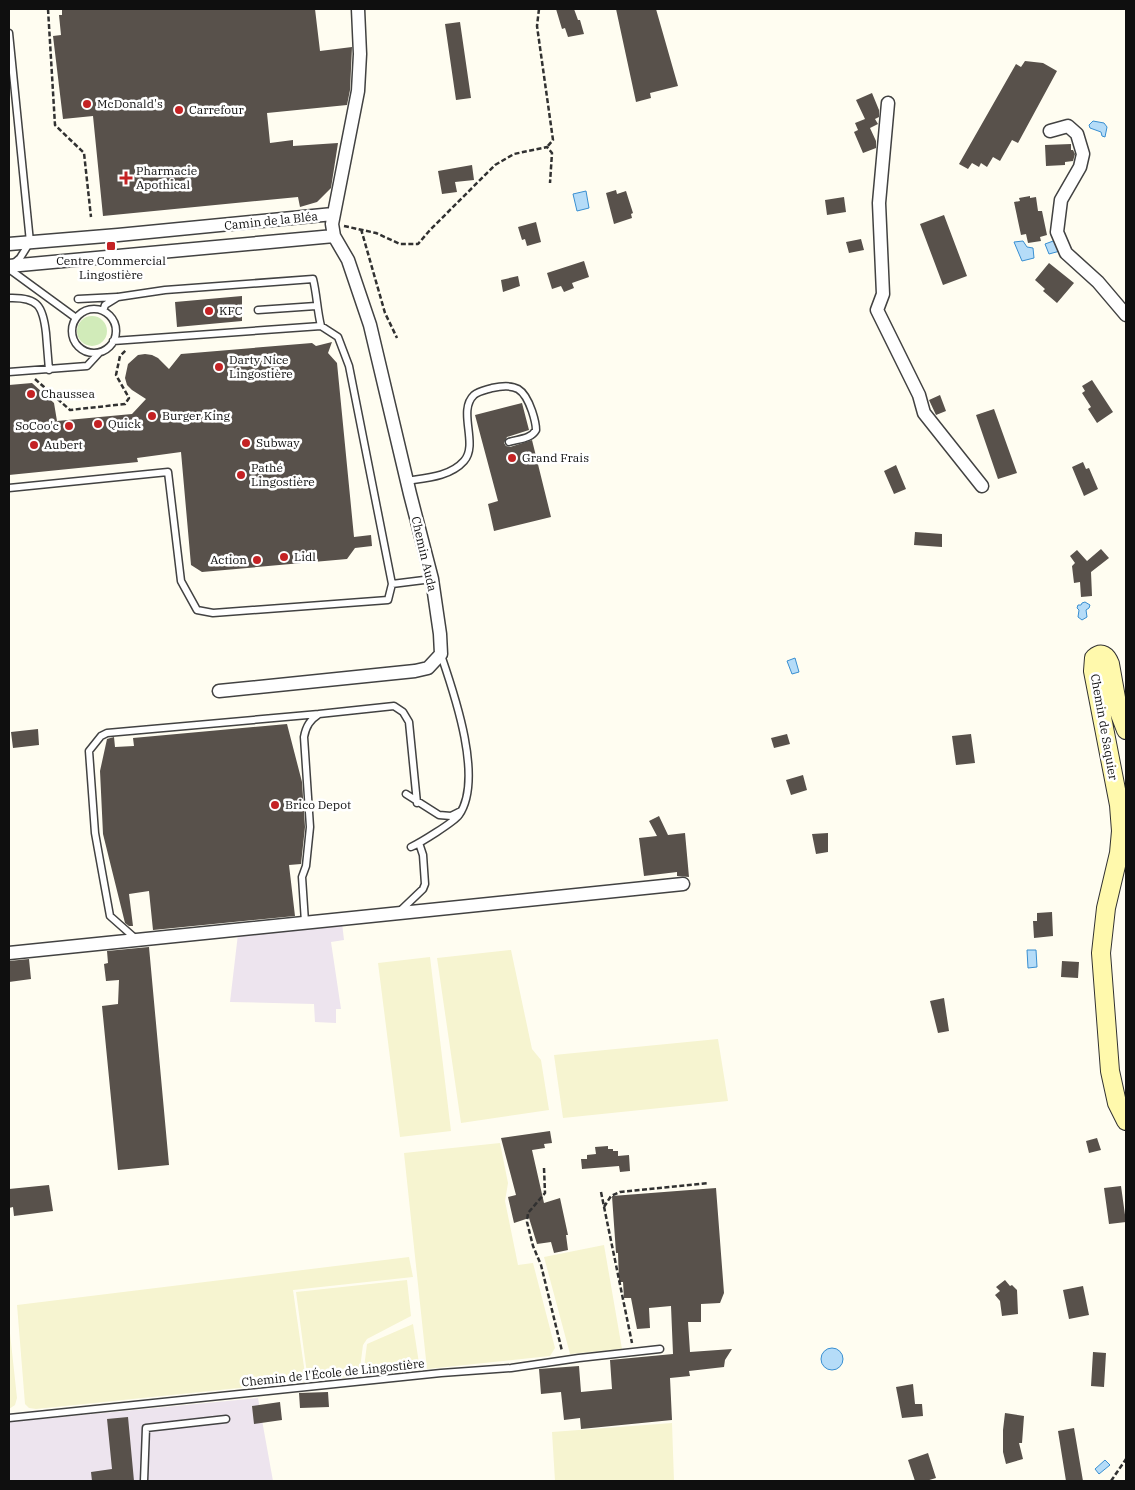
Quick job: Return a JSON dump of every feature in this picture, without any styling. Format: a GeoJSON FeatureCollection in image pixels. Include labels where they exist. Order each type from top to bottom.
{"type":"FeatureCollection","features":[{"type":"Feature","properties":{"kind":"street","name":"Camin de la Bléa"},"geometry":{"type":"LineString","coordinates":[[333,225],[358,91],[360,54],[358,9]]}},
{"type":"Feature","properties":{"kind":"street"},"geometry":{"type":"LineString","coordinates":[[888,103],[880,203],[883,294],[877,310],[919,395],[924,413],[982,486]]}},
{"type":"Feature","properties":{"kind":"street"},"geometry":{"type":"LineString","coordinates":[[1050,131],[1068,126],[1077,134],[1083,154],[1080,167],[1061,200],[1057,232],[1066,253],[1098,282],[1126,315]]}},
{"type":"Feature","properties":{"kind":"street","name":"Camin de la Bléa"},"geometry":{"type":"LineString","coordinates":[[9,244],[118,235],[333,225]]}},
{"type":"Feature","properties":{"kind":"street","name":"Camin de la Bléa"},"geometry":{"type":"LineString","coordinates":[[10,266],[333,225]]}},
{"type":"Feature","properties":{"kind":"street","name":"Chemin Auda"},"geometry":{"type":"LineString","coordinates":[[333,225],[348,260],[370,325],[406,481],[432,579],[441,654]]}},
{"type":"Feature","properties":{"kind":"street"},"geometry":{"type":"LineString","coordinates":[[219,691],[416,671],[428,668],[441,654]]}},
{"type":"Feature","properties":{"kind":"street","name":"Chemin de Saquier"},"geometry":{"type":"LineString","coordinates":[[1126,730],[1118,709],[1108,657],[1104,654],[1099,655],[1094,658],[1093,671],[1119,805],[1121,831],[1119,853],[1106,908],[1102,938],[1102,968],[1107,1010],[1110,1071],[1117,1103],[1126,1121]]}},
{"type":"Feature","properties":{"kind":"street"},"geometry":{"type":"LineString","coordinates":[[9,953],[683,884]]}},
{"type":"Feature","properties":{"kind":"lane"},"geometry":{"type":"LineString","coordinates":[[9,33],[30,242],[20,258],[10,266],[76,318]]}},
{"type":"Feature","properties":{"kind":"lane"},"geometry":{"type":"LineString","coordinates":[[78,299],[118,297],[165,290],[313,279],[317,294],[316,306],[321,326]]}},
{"type":"Feature","properties":{"kind":"lane"},"geometry":{"type":"LineString","coordinates":[[103,311],[106,304],[118,297]]}},
{"type":"Feature","properties":{"kind":"lane"},"geometry":{"type":"LineString","coordinates":[[9,298],[31,300],[41,308],[49,370]]}},
{"type":"Feature","properties":{"kind":"lane"},"geometry":{"type":"LineString","coordinates":[[258,310],[316,306]]}},
{"type":"Feature","properties":{"kind":"lane"},"geometry":{"type":"LineString","coordinates":[[9,372],[87,366],[99,353],[110,346],[113,341],[115,327],[109,315],[103,311],[88,310],[76,318],[72,331],[76,344],[86,352],[99,353]]}},
{"type":"Feature","properties":{"kind":"lane"},"geometry":{"type":"LineString","coordinates":[[9,488],[168,472],[181,581],[197,610],[213,613],[388,600],[392,584],[349,366],[338,337],[321,326],[113,341]]}},
{"type":"Feature","properties":{"kind":"lane"},"geometry":{"type":"LineString","coordinates":[[406,481],[446,473],[458,468],[463,462],[469,451],[467,409],[473,396],[479,391],[499,387],[515,387],[522,390],[527,398],[536,430],[533,435],[509,442]]}},
{"type":"Feature","properties":{"kind":"lane"},"geometry":{"type":"LineString","coordinates":[[392,584],[432,579]]}},
{"type":"Feature","properties":{"kind":"lane"},"geometry":{"type":"LineString","coordinates":[[411,847],[458,817],[467,796],[469,779],[468,757],[460,716],[441,654]]}},
{"type":"Feature","properties":{"kind":"lane"},"geometry":{"type":"LineString","coordinates":[[137,939],[110,916],[95,833],[89,750],[101,736],[107,733],[394,706],[401,710],[409,722],[418,802]]}},
{"type":"Feature","properties":{"kind":"lane"},"geometry":{"type":"LineString","coordinates":[[305,922],[302,877],[306,866],[310,807],[304,737],[308,724],[320,714]]}},
{"type":"Feature","properties":{"kind":"lane"},"geometry":{"type":"LineString","coordinates":[[406,794],[443,816],[452,816],[462,810]]}},
{"type":"Feature","properties":{"kind":"lane"},"geometry":{"type":"LineString","coordinates":[[400,912],[423,889],[425,884],[423,855],[419,843]]}},
{"type":"Feature","properties":{"kind":"lane","name":"Chemin de l'École de Lingostière"},"geometry":{"type":"LineString","coordinates":[[9,1418],[431,1374],[511,1368],[660,1349]]}},
{"type":"Feature","properties":{"kind":"lane"},"geometry":{"type":"LineString","coordinates":[[144,1481],[146,1428],[226,1419]]}},
{"type":"Feature","properties":{"kind":"path"},"geometry":{"type":"LineString","coordinates":[[48,9],[55,125],[84,153],[91,217]]}},
{"type":"Feature","properties":{"kind":"path"},"geometry":{"type":"LineString","coordinates":[[333,225],[362,229],[400,244],[418,244],[495,165],[514,154],[547,147],[553,140],[537,26],[539,9]]}},
{"type":"Feature","properties":{"kind":"path"},"geometry":{"type":"LineString","coordinates":[[547,147],[552,153],[550,183]]}},
{"type":"Feature","properties":{"kind":"path"},"geometry":{"type":"LineString","coordinates":[[362,229],[385,313],[397,338]]}},
{"type":"Feature","properties":{"kind":"path"},"geometry":{"type":"LineString","coordinates":[[33,378],[70,410],[125,404],[129,398],[116,375],[120,356],[129,346]]}},
{"type":"Feature","properties":{"kind":"path"},"geometry":{"type":"LineString","coordinates":[[544,1168],[545,1193],[528,1213],[527,1222],[533,1246],[542,1264],[562,1347],[563,1360]]}},
{"type":"Feature","properties":{"kind":"path"},"geometry":{"type":"LineString","coordinates":[[604,1208],[611,1196],[620,1192],[708,1182]]}},
{"type":"Feature","properties":{"kind":"path"},"geometry":{"type":"LineString","coordinates":[[601,1192],[633,1352]]}},
{"type":"Feature","properties":{"kind":"path"},"geometry":{"type":"LineString","coordinates":[[1111,1481],[1126,1460]]}},
{"type":"Feature","properties":{"kind":"shaded area"},"geometry":{"type":"Polygon","coordinates":[[[342,923],[344,940],[331,942],[341,1009],[336,1009],[336,1023],[315,1022],[314,1004],[230,1002],[238,934],[342,923]]]}},
{"type":"Feature","properties":{"kind":"shaded area"},"geometry":{"type":"Polygon","coordinates":[[[511,950],[532,1049],[541,1060],[549,1110],[461,1123],[437,958],[511,950]]]}},
{"type":"Feature","properties":{"kind":"shaded area"},"geometry":{"type":"Polygon","coordinates":[[[430,957],[451,1131],[400,1137],[378,963],[430,957]]]}},
{"type":"Feature","properties":{"kind":"shaded area"},"geometry":{"type":"Polygon","coordinates":[[[718,1039],[728,1101],[563,1118],[554,1055],[718,1039]]]}},
{"type":"Feature","properties":{"kind":"shaded area"},"geometry":{"type":"Polygon","coordinates":[[[500,1143],[508,1183],[505,1201],[518,1265],[533,1263],[555,1348],[550,1356],[427,1369],[404,1153],[500,1143]]]}},
{"type":"Feature","properties":{"kind":"shaded area"},"geometry":{"type":"Polygon","coordinates":[[[604,1245],[622,1349],[570,1354],[544,1257],[604,1245]]]}},
{"type":"Feature","properties":{"kind":"shaded area"},"geometry":{"type":"Polygon","coordinates":[[[409,1257],[413,1277],[293,1290],[306,1381],[36,1409],[29,1408],[25,1404],[17,1305],[409,1257]]]}},
{"type":"Feature","properties":{"kind":"shaded area"},"geometry":{"type":"Polygon","coordinates":[[[407,1280],[411,1316],[367,1339],[363,1345],[359,1376],[308,1381],[296,1292],[407,1280]]]}},
{"type":"Feature","properties":{"kind":"shaded area"},"geometry":{"type":"Polygon","coordinates":[[[9,1324],[17,1398],[15,1405],[9,1409],[9,1324]]]}},
{"type":"Feature","properties":{"kind":"shaded area"},"geometry":{"type":"Polygon","coordinates":[[[413,1324],[420,1370],[363,1376],[367,1344],[413,1324]]]}},
{"type":"Feature","properties":{"kind":"shaded area"},"geometry":{"type":"Polygon","coordinates":[[[258,1398],[273,1481],[9,1481],[9,1422],[258,1398]]]}},
{"type":"Feature","properties":{"kind":"shaded area"},"geometry":{"type":"Polygon","coordinates":[[[672,1423],[674,1481],[555,1481],[552,1432],[672,1423]]]}},
{"type":"Feature","properties":{"kind":"green space"},"geometry":{"type":"Polygon","coordinates":[[[92,316],[103,320],[107,331],[103,342],[92,346],[81,342],[77,331],[81,320],[92,316]]]}},
{"type":"Feature","properties":{"kind":"water"},"geometry":{"type":"Polygon","coordinates":[[[1093,121],[1104,123],[1107,127],[1105,137],[1102,136],[1101,132],[1090,128],[1089,125],[1093,121]]]}},
{"type":"Feature","properties":{"kind":"water"},"geometry":{"type":"Polygon","coordinates":[[[586,191],[589,208],[577,211],[573,194],[586,191]]]}},
{"type":"Feature","properties":{"kind":"water"},"geometry":{"type":"Polygon","coordinates":[[[1056,240],[1060,251],[1049,254],[1045,244],[1056,240]]]}},
{"type":"Feature","properties":{"kind":"water"},"geometry":{"type":"Polygon","coordinates":[[[1023,241],[1027,247],[1033,248],[1034,258],[1022,261],[1014,242],[1023,241]]]}},
{"type":"Feature","properties":{"kind":"water"},"geometry":{"type":"Polygon","coordinates":[[[1085,602],[1090,605],[1086,610],[1087,617],[1082,620],[1078,617],[1079,610],[1077,608],[1078,605],[1085,602]]]}},
{"type":"Feature","properties":{"kind":"water"},"geometry":{"type":"Polygon","coordinates":[[[795,658],[799,672],[792,674],[787,661],[795,658]]]}},
{"type":"Feature","properties":{"kind":"water"},"geometry":{"type":"Polygon","coordinates":[[[1027,950],[1036,950],[1037,967],[1028,968],[1027,950]]]}},
{"type":"Feature","properties":{"kind":"water"},"geometry":{"type":"Polygon","coordinates":[[[832,1348],[840,1351],[843,1359],[840,1367],[832,1370],[824,1367],[821,1359],[824,1351],[832,1348]]]}},
{"type":"Feature","properties":{"kind":"water"},"geometry":{"type":"Polygon","coordinates":[[[1105,1460],[1110,1465],[1099,1474],[1095,1469],[1105,1460]]]}},
{"type":"Feature","properties":{"kind":"building","name":"Carrefour"},"geometry":{"type":"Polygon","coordinates":[[[62,9],[315,9],[320,51],[352,47],[350,90],[347,105],[267,113],[270,143],[293,140],[293,146],[338,143],[331,188],[317,202],[300,207],[298,197],[103,216],[93,116],[63,119],[53,36],[61,35],[59,15],[62,15],[62,9]]]}},
{"type":"Feature","properties":{"kind":"building"},"geometry":{"type":"Polygon","coordinates":[[[556,9],[574,9],[584,34],[568,37],[565,28],[562,29],[556,9]]]}},
{"type":"Feature","properties":{"kind":"building"},"geometry":{"type":"Polygon","coordinates":[[[616,9],[656,9],[678,86],[650,93],[651,98],[636,102],[616,9]]]}},
{"type":"Feature","properties":{"kind":"building"},"geometry":{"type":"Polygon","coordinates":[[[460,22],[471,98],[456,100],[445,24],[460,22]]]}},
{"type":"Feature","properties":{"kind":"building"},"geometry":{"type":"Polygon","coordinates":[[[1025,61],[1043,63],[1057,71],[1018,143],[1012,140],[1000,161],[993,157],[987,167],[981,163],[979,167],[972,163],[968,169],[959,164],[1016,64],[1021,67],[1025,61]]]}},
{"type":"Feature","properties":{"kind":"building"},"geometry":{"type":"Polygon","coordinates":[[[872,93],[879,110],[879,117],[875,119],[878,124],[870,128],[876,141],[876,148],[863,153],[854,132],[858,130],[855,123],[865,119],[856,100],[872,93]]]}},
{"type":"Feature","properties":{"kind":"building"},"geometry":{"type":"Polygon","coordinates":[[[1071,144],[1071,150],[1075,154],[1073,161],[1065,162],[1065,165],[1046,166],[1045,145],[1071,144]]]}},
{"type":"Feature","properties":{"kind":"building"},"geometry":{"type":"Polygon","coordinates":[[[472,165],[474,180],[455,182],[457,192],[442,194],[438,171],[472,165]]]}},
{"type":"Feature","properties":{"kind":"building"},"geometry":{"type":"Polygon","coordinates":[[[616,190],[617,194],[626,191],[633,213],[631,214],[632,218],[614,224],[606,193],[616,190]]]}},
{"type":"Feature","properties":{"kind":"building"},"geometry":{"type":"Polygon","coordinates":[[[1030,196],[1030,198],[1036,197],[1038,211],[1042,211],[1047,235],[1040,237],[1041,241],[1028,243],[1026,234],[1021,235],[1014,202],[1020,201],[1019,198],[1030,196]]]}},
{"type":"Feature","properties":{"kind":"building"},"geometry":{"type":"Polygon","coordinates":[[[844,197],[846,212],[827,215],[825,200],[844,197]]]}},
{"type":"Feature","properties":{"kind":"building"},"geometry":{"type":"Polygon","coordinates":[[[944,215],[967,276],[943,285],[920,224],[944,215]]]}},
{"type":"Feature","properties":{"kind":"building"},"geometry":{"type":"Polygon","coordinates":[[[536,222],[541,242],[527,246],[525,239],[522,240],[518,227],[536,222]]]}},
{"type":"Feature","properties":{"kind":"building"},"geometry":{"type":"Polygon","coordinates":[[[861,239],[864,250],[849,253],[846,242],[861,239]]]}},
{"type":"Feature","properties":{"kind":"building"},"geometry":{"type":"Polygon","coordinates":[[[584,261],[589,277],[572,283],[574,288],[564,292],[561,286],[552,289],[547,273],[584,261]]]}},
{"type":"Feature","properties":{"kind":"building"},"geometry":{"type":"Polygon","coordinates":[[[1049,263],[1074,283],[1057,303],[1043,291],[1045,289],[1035,280],[1049,263]]]}},
{"type":"Feature","properties":{"kind":"building"},"geometry":{"type":"Polygon","coordinates":[[[518,276],[520,286],[503,292],[501,280],[518,276]]]}},
{"type":"Feature","properties":{"kind":"building","name":"KFC"},"geometry":{"type":"Polygon","coordinates":[[[242,296],[242,321],[177,327],[175,302],[242,296]]]}},
{"type":"Feature","properties":{"kind":"building"},"geometry":{"type":"Polygon","coordinates":[[[332,342],[328,353],[337,363],[354,537],[371,535],[372,546],[355,548],[347,559],[202,572],[191,565],[181,452],[137,458],[138,462],[9,475],[9,385],[32,383],[54,403],[57,421],[132,414],[146,399],[127,385],[125,378],[128,364],[138,355],[152,355],[169,369],[181,354],[312,343],[316,346],[332,342]]]}},
{"type":"Feature","properties":{"kind":"building"},"geometry":{"type":"Polygon","coordinates":[[[1092,380],[1113,412],[1097,423],[1088,409],[1091,407],[1082,393],[1085,391],[1082,386],[1092,380]]]}},
{"type":"Feature","properties":{"kind":"building"},"geometry":{"type":"Polygon","coordinates":[[[940,395],[946,411],[936,415],[929,400],[940,395]]]}},
{"type":"Feature","properties":{"kind":"building","name":"Grand Frais"},"geometry":{"type":"Polygon","coordinates":[[[522,403],[529,430],[507,437],[504,443],[510,447],[532,440],[551,517],[494,531],[488,504],[498,501],[475,415],[522,403]]]}},
{"type":"Feature","properties":{"kind":"building"},"geometry":{"type":"Polygon","coordinates":[[[994,409],[1017,473],[998,479],[976,415],[994,409]]]}},
{"type":"Feature","properties":{"kind":"building"},"geometry":{"type":"Polygon","coordinates":[[[1083,462],[1086,469],[1089,468],[1098,489],[1084,496],[1072,467],[1083,462]]]}},
{"type":"Feature","properties":{"kind":"building"},"geometry":{"type":"Polygon","coordinates":[[[896,465],[906,489],[894,494],[884,471],[896,465]]]}},
{"type":"Feature","properties":{"kind":"building"},"geometry":{"type":"Polygon","coordinates":[[[915,532],[942,534],[942,547],[914,545],[915,532]]]}},
{"type":"Feature","properties":{"kind":"building"},"geometry":{"type":"Polygon","coordinates":[[[1101,549],[1109,558],[1091,572],[1092,596],[1081,597],[1080,582],[1074,583],[1072,566],[1075,563],[1070,556],[1077,550],[1087,561],[1101,549]]]}},
{"type":"Feature","properties":{"kind":"building"},"geometry":{"type":"Polygon","coordinates":[[[287,724],[302,782],[305,827],[301,864],[289,865],[295,916],[153,930],[149,891],[129,894],[133,926],[125,923],[103,834],[100,771],[107,739],[114,737],[115,747],[134,746],[133,738],[287,724]]]}},
{"type":"Feature","properties":{"kind":"building"},"geometry":{"type":"Polygon","coordinates":[[[38,729],[39,745],[13,748],[11,732],[38,729]]]}},
{"type":"Feature","properties":{"kind":"building"},"geometry":{"type":"Polygon","coordinates":[[[787,734],[790,744],[774,748],[771,738],[787,734]]]}},
{"type":"Feature","properties":{"kind":"building"},"geometry":{"type":"Polygon","coordinates":[[[971,734],[975,763],[956,765],[952,736],[971,734]]]}},
{"type":"Feature","properties":{"kind":"building"},"geometry":{"type":"Polygon","coordinates":[[[803,775],[807,790],[791,795],[786,780],[803,775]]]}},
{"type":"Feature","properties":{"kind":"building"},"geometry":{"type":"Polygon","coordinates":[[[659,816],[668,835],[685,833],[689,877],[677,876],[677,872],[644,876],[639,838],[657,836],[649,821],[659,816]]]}},
{"type":"Feature","properties":{"kind":"building"},"geometry":{"type":"Polygon","coordinates":[[[828,833],[828,852],[816,854],[812,834],[828,833]]]}},
{"type":"Feature","properties":{"kind":"building"},"geometry":{"type":"Polygon","coordinates":[[[1052,912],[1053,936],[1034,938],[1033,921],[1037,921],[1037,913],[1052,912]]]}},
{"type":"Feature","properties":{"kind":"building"},"geometry":{"type":"Polygon","coordinates":[[[149,947],[169,1165],[118,1170],[102,1006],[118,1004],[119,980],[106,981],[104,964],[108,963],[107,951],[149,947]]]}},
{"type":"Feature","properties":{"kind":"building"},"geometry":{"type":"Polygon","coordinates":[[[29,959],[31,979],[9,982],[9,961],[29,959]]]}},
{"type":"Feature","properties":{"kind":"building"},"geometry":{"type":"Polygon","coordinates":[[[1062,961],[1079,962],[1078,978],[1061,977],[1062,961]]]}},
{"type":"Feature","properties":{"kind":"building"},"geometry":{"type":"Polygon","coordinates":[[[944,998],[949,1031],[938,1033],[930,1001],[944,998]]]}},
{"type":"Feature","properties":{"kind":"building"},"geometry":{"type":"Polygon","coordinates":[[[550,1131],[552,1143],[544,1144],[545,1148],[532,1150],[544,1203],[560,1198],[568,1235],[566,1235],[568,1250],[554,1253],[551,1242],[537,1244],[529,1218],[514,1223],[508,1197],[516,1195],[501,1138],[550,1131]]]}},
{"type":"Feature","properties":{"kind":"building"},"geometry":{"type":"Polygon","coordinates":[[[1097,1138],[1101,1150],[1089,1153],[1086,1141],[1097,1138]]]}},
{"type":"Feature","properties":{"kind":"building"},"geometry":{"type":"Polygon","coordinates":[[[608,1146],[608,1149],[618,1151],[618,1156],[629,1155],[630,1171],[620,1172],[619,1166],[582,1169],[581,1159],[587,1159],[587,1155],[596,1154],[595,1147],[608,1146]]]}},
{"type":"Feature","properties":{"kind":"building"},"geometry":{"type":"Polygon","coordinates":[[[49,1185],[53,1211],[14,1216],[13,1207],[9,1208],[9,1189],[49,1185]]]}},
{"type":"Feature","properties":{"kind":"building"},"geometry":{"type":"Polygon","coordinates":[[[1121,1186],[1126,1222],[1109,1224],[1104,1188],[1121,1186]]]}},
{"type":"Feature","properties":{"kind":"building"},"geometry":{"type":"Polygon","coordinates":[[[716,1188],[724,1293],[720,1303],[701,1304],[701,1322],[688,1322],[690,1352],[732,1349],[725,1360],[724,1367],[689,1371],[690,1376],[670,1378],[672,1420],[581,1429],[580,1418],[564,1420],[561,1392],[541,1394],[539,1369],[579,1366],[581,1392],[612,1389],[610,1360],[673,1354],[671,1306],[649,1308],[650,1328],[637,1329],[631,1298],[624,1298],[623,1282],[619,1282],[612,1196],[716,1188]]]}},
{"type":"Feature","properties":{"kind":"building"},"geometry":{"type":"Polygon","coordinates":[[[1005,1280],[1017,1290],[1018,1314],[1002,1316],[1000,1301],[995,1295],[1000,1291],[996,1287],[1005,1280]]]}},
{"type":"Feature","properties":{"kind":"building"},"geometry":{"type":"Polygon","coordinates":[[[1083,1286],[1089,1315],[1069,1319],[1063,1290],[1083,1286]]]}},
{"type":"Feature","properties":{"kind":"building"},"geometry":{"type":"Polygon","coordinates":[[[1093,1352],[1106,1353],[1104,1387],[1091,1386],[1093,1352]]]}},
{"type":"Feature","properties":{"kind":"building"},"geometry":{"type":"Polygon","coordinates":[[[913,1384],[915,1404],[922,1404],[923,1416],[902,1418],[896,1387],[913,1384]]]}},
{"type":"Feature","properties":{"kind":"building"},"geometry":{"type":"Polygon","coordinates":[[[328,1392],[329,1407],[300,1408],[299,1393],[328,1392]]]}},
{"type":"Feature","properties":{"kind":"building"},"geometry":{"type":"Polygon","coordinates":[[[280,1402],[282,1420],[254,1424],[252,1406],[280,1402]]]}},
{"type":"Feature","properties":{"kind":"building"},"geometry":{"type":"Polygon","coordinates":[[[1005,1413],[1024,1416],[1022,1443],[1019,1443],[1023,1459],[1006,1464],[1003,1452],[1005,1413]]]}},
{"type":"Feature","properties":{"kind":"building"},"geometry":{"type":"Polygon","coordinates":[[[128,1417],[134,1481],[92,1481],[91,1472],[112,1469],[107,1419],[128,1417]]]}},
{"type":"Feature","properties":{"kind":"building"},"geometry":{"type":"Polygon","coordinates":[[[1074,1428],[1083,1481],[1066,1481],[1058,1431],[1074,1428]]]}},
{"type":"Feature","properties":{"kind":"building"},"geometry":{"type":"Polygon","coordinates":[[[928,1453],[936,1478],[926,1481],[915,1481],[908,1460],[928,1453]]]}},
{"type":"Feature","properties":{"kind":"place","name":"McDonald's"},"geometry":{"type":"Point","coordinates":[87,104]}},
{"type":"Feature","properties":{"kind":"place","name":"Carrefour"},"geometry":{"type":"Point","coordinates":[179,110]}},
{"type":"Feature","properties":{"kind":"place","name":"Pharmacie Apothical"},"geometry":{"type":"Point","coordinates":[126,178]}},
{"type":"Feature","properties":{"kind":"place","name":"Centre Commercial Lingostière"},"geometry":{"type":"Point","coordinates":[111,246]}},
{"type":"Feature","properties":{"kind":"place","name":"KFC"},"geometry":{"type":"Point","coordinates":[209,311]}},
{"type":"Feature","properties":{"kind":"place","name":"Darty Nice Lingostière"},"geometry":{"type":"Point","coordinates":[219,367]}},
{"type":"Feature","properties":{"kind":"place","name":"Chaussea"},"geometry":{"type":"Point","coordinates":[31,394]}},
{"type":"Feature","properties":{"kind":"place","name":"Burger King"},"geometry":{"type":"Point","coordinates":[152,416]}},
{"type":"Feature","properties":{"kind":"place","name":"Quick"},"geometry":{"type":"Point","coordinates":[98,424]}},
{"type":"Feature","properties":{"kind":"place","name":"SoCoo'c"},"geometry":{"type":"Point","coordinates":[69,426]}},
{"type":"Feature","properties":{"kind":"place","name":"Subway"},"geometry":{"type":"Point","coordinates":[246,443]}},
{"type":"Feature","properties":{"kind":"place","name":"Aubert"},"geometry":{"type":"Point","coordinates":[34,445]}},
{"type":"Feature","properties":{"kind":"place","name":"Grand Frais"},"geometry":{"type":"Point","coordinates":[512,458]}},
{"type":"Feature","properties":{"kind":"place","name":"Pathé Lingostière"},"geometry":{"type":"Point","coordinates":[241,475]}},
{"type":"Feature","properties":{"kind":"place","name":"Lidl"},"geometry":{"type":"Point","coordinates":[284,557]}},
{"type":"Feature","properties":{"kind":"place","name":"Action"},"geometry":{"type":"Point","coordinates":[257,560]}},
{"type":"Feature","properties":{"kind":"place","name":"Brico Depot"},"geometry":{"type":"Point","coordinates":[275,805]}}]}
